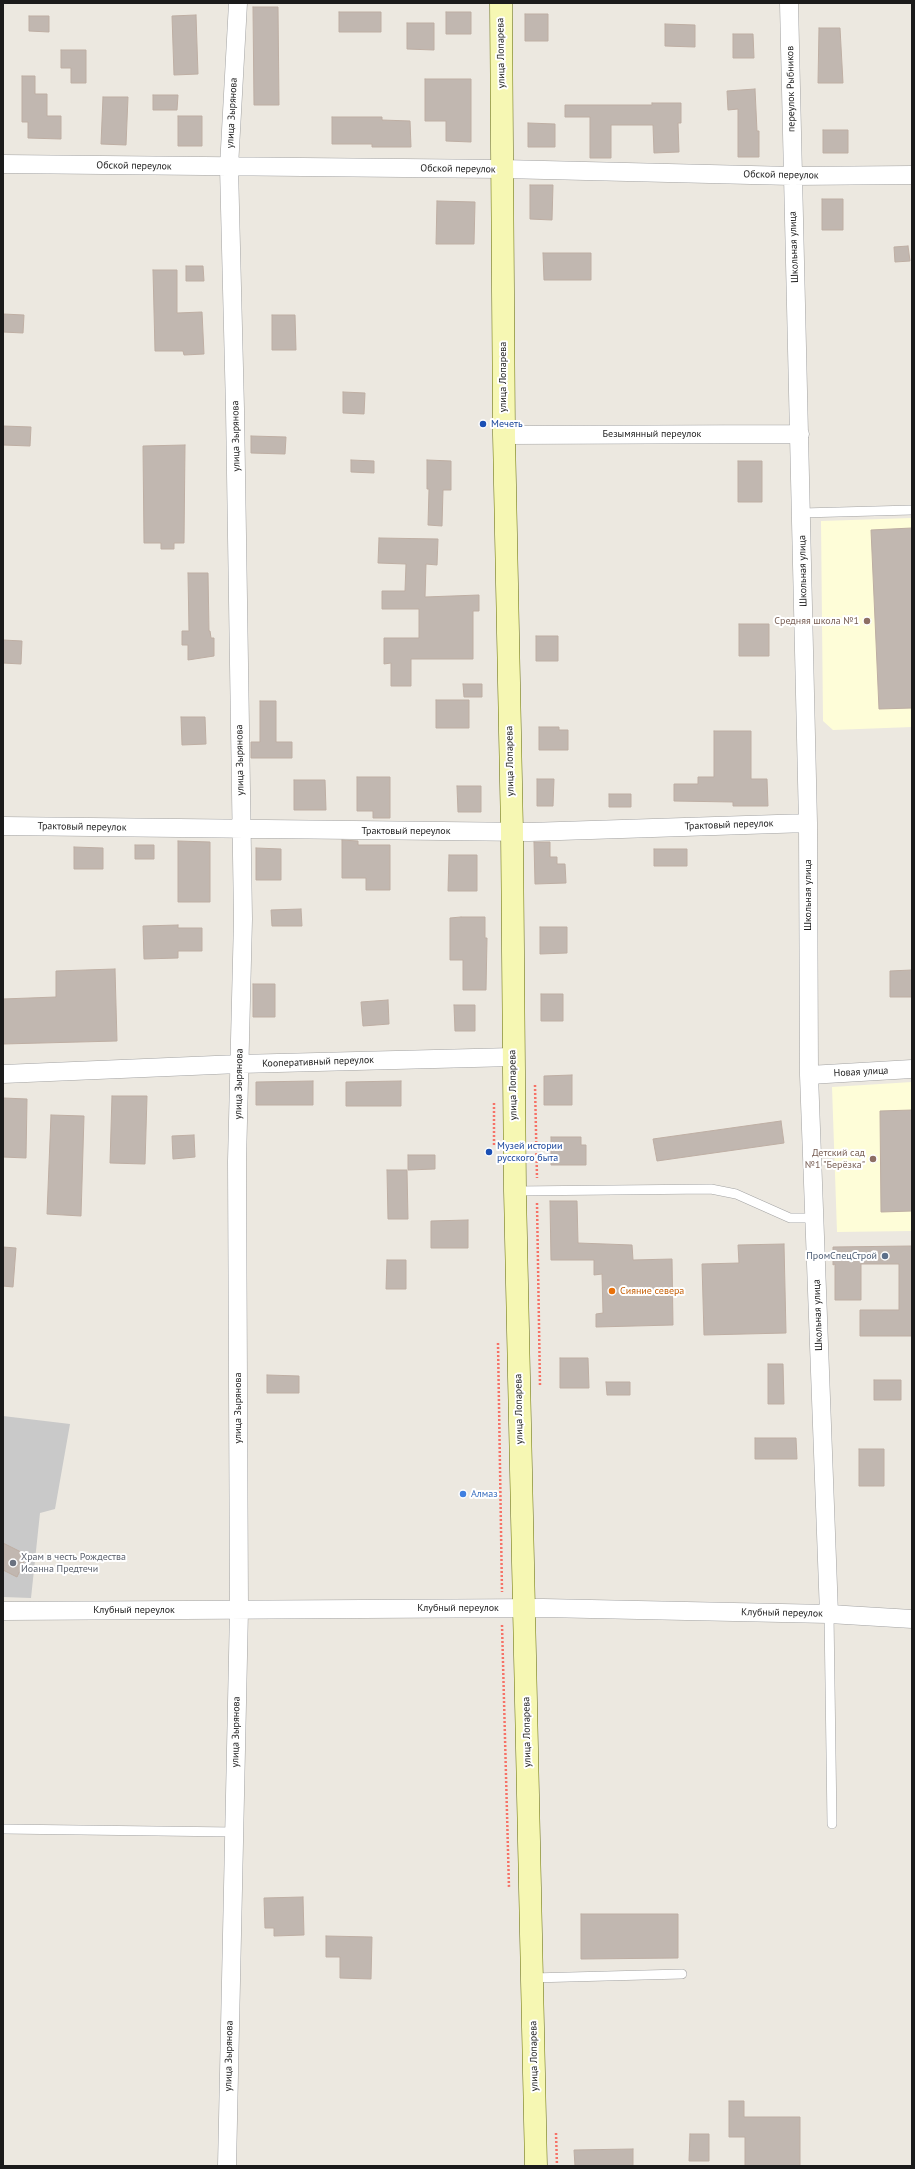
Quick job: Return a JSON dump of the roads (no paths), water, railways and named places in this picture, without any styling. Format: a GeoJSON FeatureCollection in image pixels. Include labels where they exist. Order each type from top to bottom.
{"type":"FeatureCollection","features":[{"type":"Feature","properties":{"kind":"main road","name":"улица Лопарева"},"geometry":{"type":"LineString","coordinates":[[501,3],[504,435],[512,831],[515,1191],[536,2166]]}},
{"type":"Feature","properties":{"kind":"street","name":"улица Зырянова"},"geometry":{"type":"LineString","coordinates":[[227,2166],[239,1610],[237,1161],[242,919],[235,409],[229,166],[238,3]]}},
{"type":"Feature","properties":{"kind":"street","name":"переулок Рыбников"},"geometry":{"type":"LineString","coordinates":[[789,3],[792,176]]}},
{"type":"Feature","properties":{"kind":"street","name":"Обской переулок"},"geometry":{"type":"LineString","coordinates":[[3,164],[503,169],[792,176],[912,175]]}},
{"type":"Feature","properties":{"kind":"street","name":"Школьная улица"},"geometry":{"type":"LineString","coordinates":[[792,176],[802,513],[808,823],[809,1075],[829,1614]]}},
{"type":"Feature","properties":{"kind":"street","name":"Безымянный переулок"},"geometry":{"type":"LineString","coordinates":[[504,435],[800,434]]}},
{"type":"Feature","properties":{"kind":"street","name":"Трактовый переулок"},"geometry":{"type":"LineString","coordinates":[[3,826],[241,830],[512,831],[808,823]]}},
{"type":"Feature","properties":{"kind":"street","name":"Кооперативный переулок"},"geometry":{"type":"LineString","coordinates":[[3,1074],[239,1064],[513,1057]]}},
{"type":"Feature","properties":{"kind":"street","name":"Новая улица"},"geometry":{"type":"LineString","coordinates":[[809,1075],[912,1069]]}},
{"type":"Feature","properties":{"kind":"street","name":"Клубный переулок"},"geometry":{"type":"LineString","coordinates":[[3,1611],[524,1608],[829,1614],[912,1619]]}},
{"type":"Feature","properties":{"kind":"lane"},"geometry":{"type":"LineString","coordinates":[[802,513],[912,510]]}},
{"type":"Feature","properties":{"kind":"lane"},"geometry":{"type":"LineString","coordinates":[[515,1191],[711,1189],[736,1194],[790,1218],[814,1218]]}},
{"type":"Feature","properties":{"kind":"lane"},"geometry":{"type":"LineString","coordinates":[[829,1614],[832,1824]]}},
{"type":"Feature","properties":{"kind":"lane"},"geometry":{"type":"LineString","coordinates":[[3,1829],[234,1832]]}},
{"type":"Feature","properties":{"kind":"lane"},"geometry":{"type":"LineString","coordinates":[[532,1978],[682,1974]]}},
{"type":"Feature","properties":{"kind":"place","name":"Мечеть"},"geometry":{"type":"Point","coordinates":[483,424]}},
{"type":"Feature","properties":{"kind":"place","name":"Средняя школа №1"},"geometry":{"type":"Point","coordinates":[867,621]}},
{"type":"Feature","properties":{"kind":"place","name":"Музей истории русского быта"},"geometry":{"type":"Point","coordinates":[489,1152]}},
{"type":"Feature","properties":{"kind":"place","name":"Детский сад №1 \"Берёзка\""},"geometry":{"type":"Point","coordinates":[873,1159]}},
{"type":"Feature","properties":{"kind":"place","name":"ПромСпецСтрой"},"geometry":{"type":"Point","coordinates":[885,1256]}},
{"type":"Feature","properties":{"kind":"place","name":"Сияние севера"},"geometry":{"type":"Point","coordinates":[612,1291]}},
{"type":"Feature","properties":{"kind":"place","name":"Алмаз"},"geometry":{"type":"Point","coordinates":[463,1494]}},
{"type":"Feature","properties":{"kind":"place","name":"Храм в честь Рождества Иоанна Предтечи"},"geometry":{"type":"Point","coordinates":[13,1563]}}]}
